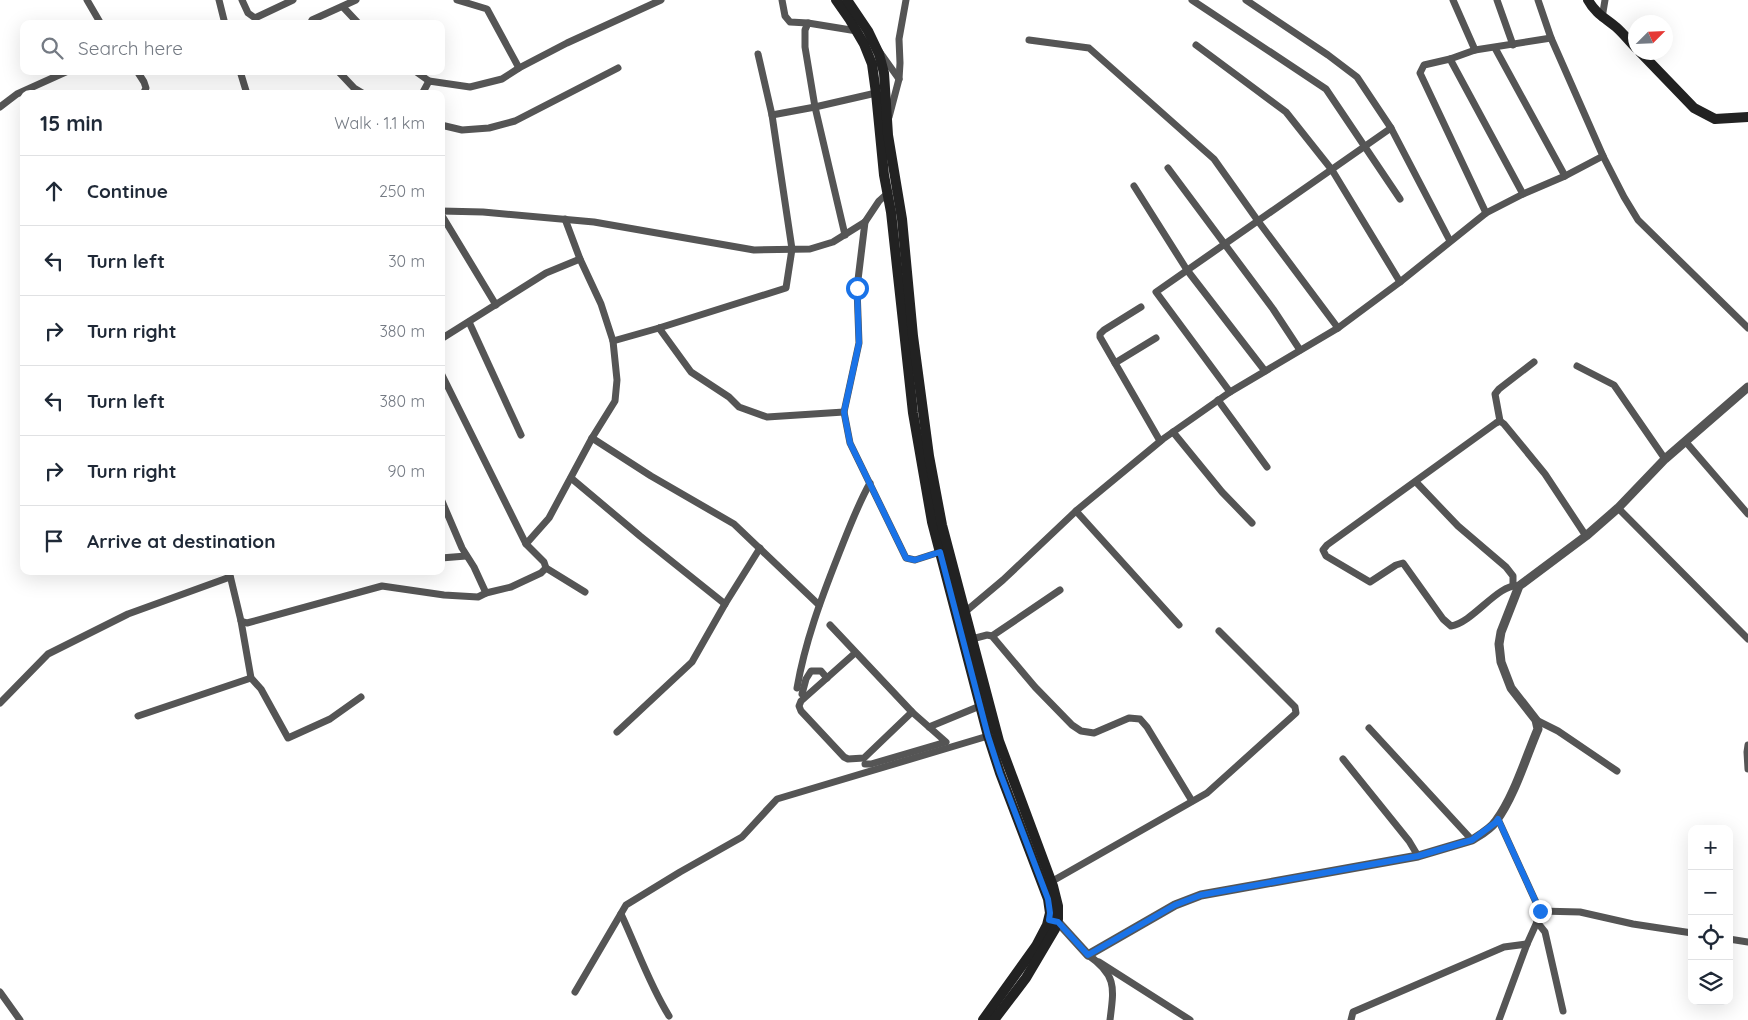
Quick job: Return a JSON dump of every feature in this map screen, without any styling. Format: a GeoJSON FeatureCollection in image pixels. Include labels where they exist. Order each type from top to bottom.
{"type":"FeatureCollection","features":[{"type":"Feature","properties":{"kind":"main road"},"geometry":{"type":"LineString","coordinates":[[836,0],[857,31],[872,64],[892,191],[891,212],[913,413],[932,522],[940,552],[965,612],[972,639],[980,706],[1000,773],[1058,906],[1044,950],[1026,978],[994,1020]]}},
{"type":"Feature","properties":{"kind":"main road"},"geometry":{"type":"LineString","coordinates":[[847,0],[868,31],[884,72],[888,122],[887,155]]}},
{"type":"Feature","properties":{"kind":"main road"},"geometry":{"type":"LineString","coordinates":[[1588,0],[1592,8],[1602,18],[1616,27],[1628,40]]}},
{"type":"Feature","properties":{"kind":"main road"},"geometry":{"type":"LineString","coordinates":[[1648,60],[1694,108],[1715,119],[1748,117]]}},
{"type":"Feature","properties":{"kind":"main road"},"geometry":{"type":"LineString","coordinates":[[892,191],[902,220],[913,336],[929,456],[949,570],[977,675],[1047,884]]}},
{"type":"Feature","properties":{"kind":"main road"},"geometry":{"type":"LineString","coordinates":[[983,1020],[1036,946],[1048,925],[1053,921]]}},
{"type":"Feature","properties":{"kind":"street"},"geometry":{"type":"LineString","coordinates":[[87,0],[99,20]]}},
{"type":"Feature","properties":{"kind":"street"},"geometry":{"type":"LineString","coordinates":[[219,0],[224,20]]}},
{"type":"Feature","properties":{"kind":"street"},"geometry":{"type":"LineString","coordinates":[[242,0],[248,13],[255,18],[293,0]]}},
{"type":"Feature","properties":{"kind":"street"},"geometry":{"type":"LineString","coordinates":[[312,20],[356,0]]}},
{"type":"Feature","properties":{"kind":"street"},"geometry":{"type":"LineString","coordinates":[[457,0],[487,9],[519,68]]}},
{"type":"Feature","properties":{"kind":"street"},"geometry":{"type":"LineString","coordinates":[[420,75],[428,81],[470,87],[502,79],[567,43],[661,0]]}},
{"type":"Feature","properties":{"kind":"street"},"geometry":{"type":"LineString","coordinates":[[782,0],[785,16],[790,22],[857,31]]}},
{"type":"Feature","properties":{"kind":"street"},"geometry":{"type":"LineString","coordinates":[[888,122],[899,79],[899,39],[906,0]]}},
{"type":"Feature","properties":{"kind":"street"},"geometry":{"type":"LineString","coordinates":[[1192,0],[1326,89],[1400,200]]}},
{"type":"Feature","properties":{"kind":"street"},"geometry":{"type":"LineString","coordinates":[[1246,0],[1328,55],[1357,77],[1391,128],[1450,241]]}},
{"type":"Feature","properties":{"kind":"street"},"geometry":{"type":"LineString","coordinates":[[1453,0],[1475,50]]}},
{"type":"Feature","properties":{"kind":"street"},"geometry":{"type":"LineString","coordinates":[[1497,0],[1513,45]]}},
{"type":"Feature","properties":{"kind":"street"},"geometry":{"type":"LineString","coordinates":[[1538,0],[1551,38],[1603,156],[1638,220],[1748,328]]}},
{"type":"Feature","properties":{"kind":"street"},"geometry":{"type":"LineString","coordinates":[[1602,18],[1605,0]]}},
{"type":"Feature","properties":{"kind":"street"},"geometry":{"type":"LineString","coordinates":[[343,7],[355,20]]}},
{"type":"Feature","properties":{"kind":"street"},"geometry":{"type":"LineString","coordinates":[[808,23],[805,30],[805,48],[815,107],[845,235]]}},
{"type":"Feature","properties":{"kind":"street"},"geometry":{"type":"LineString","coordinates":[[1486,213],[1420,73],[1424,65],[1450,59],[1475,50],[1551,38]]}},
{"type":"Feature","properties":{"kind":"street"},"geometry":{"type":"LineString","coordinates":[[1029,40],[1089,48],[1214,159],[1338,328]]}},
{"type":"Feature","properties":{"kind":"street"},"geometry":{"type":"LineString","coordinates":[[1196,45],[1286,112],[1332,170],[1400,282]]}},
{"type":"Feature","properties":{"kind":"street"},"geometry":{"type":"LineString","coordinates":[[1496,48],[1565,176]]}},
{"type":"Feature","properties":{"kind":"street"},"geometry":{"type":"LineString","coordinates":[[877,50],[882,53],[899,79]]}},
{"type":"Feature","properties":{"kind":"street"},"geometry":{"type":"LineString","coordinates":[[613,341],[786,288],[792,249],[772,115],[758,54]]}},
{"type":"Feature","properties":{"kind":"street"},"geometry":{"type":"LineString","coordinates":[[1450,59],[1522,194]]}},
{"type":"Feature","properties":{"kind":"street"},"geometry":{"type":"LineString","coordinates":[[445,127],[462,130],[489,128],[515,121],[618,68]]}},
{"type":"Feature","properties":{"kind":"street"},"geometry":{"type":"LineString","coordinates":[[26,90],[59,75]]}},
{"type":"Feature","properties":{"kind":"street"},"geometry":{"type":"LineString","coordinates":[[140,75],[144,82],[145,90]]}},
{"type":"Feature","properties":{"kind":"street"},"geometry":{"type":"LineString","coordinates":[[241,75],[246,90]]}},
{"type":"Feature","properties":{"kind":"street"},"geometry":{"type":"LineString","coordinates":[[342,75],[357,90]]}},
{"type":"Feature","properties":{"kind":"street"},"geometry":{"type":"LineString","coordinates":[[424,90],[428,81]]}},
{"type":"Feature","properties":{"kind":"street"},"geometry":{"type":"LineString","coordinates":[[0,107],[20,93]]}},
{"type":"Feature","properties":{"kind":"street"},"geometry":{"type":"LineString","coordinates":[[772,115],[876,93]]}},
{"type":"Feature","properties":{"kind":"street"},"geometry":{"type":"LineString","coordinates":[[1230,392],[1156,292],[1391,128]]}},
{"type":"Feature","properties":{"kind":"street"},"geometry":{"type":"LineString","coordinates":[[965,612],[1003,580],[1076,511],[1160,442],[1218,400],[1338,328],[1400,282],[1486,213],[1603,156]]}},
{"type":"Feature","properties":{"kind":"street"},"geometry":{"type":"LineString","coordinates":[[1168,168],[1273,309],[1300,350]]}},
{"type":"Feature","properties":{"kind":"street"},"geometry":{"type":"LineString","coordinates":[[1134,186],[1187,270],[1265,371]]}},
{"type":"Feature","properties":{"kind":"street"},"geometry":{"type":"LineString","coordinates":[[445,212],[483,212],[565,219],[754,250],[792,249],[810,248],[832,242],[845,235],[865,222],[879,201],[892,191]]}},
{"type":"Feature","properties":{"kind":"street"},"geometry":{"type":"LineString","coordinates":[[445,219],[496,305]]}},
{"type":"Feature","properties":{"kind":"street"},"geometry":{"type":"LineString","coordinates":[[526,544],[549,518],[592,438],[615,401],[617,380],[613,341],[601,304],[580,259],[565,219]]}},
{"type":"Feature","properties":{"kind":"street"},"geometry":{"type":"LineString","coordinates":[[865,222],[857,288],[859,343],[844,412],[850,443],[906,558],[915,560],[940,552]]}},
{"type":"Feature","properties":{"kind":"street"},"geometry":{"type":"LineString","coordinates":[[445,337],[546,273],[580,259]]}},
{"type":"Feature","properties":{"kind":"street"},"geometry":{"type":"LineString","coordinates":[[1141,307],[1100,334],[1102,341],[1160,442]]}},
{"type":"Feature","properties":{"kind":"street"},"geometry":{"type":"LineString","coordinates":[[469,322],[521,435]]}},
{"type":"Feature","properties":{"kind":"street"},"geometry":{"type":"LineString","coordinates":[[659,328],[692,372],[729,396],[739,406],[768,417],[844,412]]}},
{"type":"Feature","properties":{"kind":"street"},"geometry":{"type":"LineString","coordinates":[[1115,363],[1156,338]]}},
{"type":"Feature","properties":{"kind":"street"},"geometry":{"type":"LineString","coordinates":[[1534,362],[1495,394],[1500,421],[1545,474],[1586,536]]}},
{"type":"Feature","properties":{"kind":"street"},"geometry":{"type":"LineString","coordinates":[[1577,366],[1614,385],[1665,459]]}},
{"type":"Feature","properties":{"kind":"street"},"geometry":{"type":"LineString","coordinates":[[445,381],[526,544],[544,562],[546,568],[585,592]]}},
{"type":"Feature","properties":{"kind":"street"},"geometry":{"type":"LineString","coordinates":[[1500,421],[1327,545],[1323,550],[1326,556],[1370,582],[1396,565],[1403,563],[1442,619],[1451,626],[1462,623],[1494,597],[1516,586],[1586,536],[1618,508],[1665,459],[1748,387]]}},
{"type":"Feature","properties":{"kind":"street"},"geometry":{"type":"LineString","coordinates":[[1218,400],[1267,467]]}},
{"type":"Feature","properties":{"kind":"street"},"geometry":{"type":"LineString","coordinates":[[1174,432],[1222,492],[1252,523]]}},
{"type":"Feature","properties":{"kind":"street"},"geometry":{"type":"LineString","coordinates":[[592,438],[651,476],[734,524],[819,605]]}},
{"type":"Feature","properties":{"kind":"street"},"geometry":{"type":"LineString","coordinates":[[1685,441],[1748,514]]}},
{"type":"Feature","properties":{"kind":"street"},"geometry":{"type":"LineString","coordinates":[[571,478],[725,604]]}},
{"type":"Feature","properties":{"kind":"street"},"geometry":{"type":"LineString","coordinates":[[797,688],[802,661],[819,605],[860,500],[870,482]]}},
{"type":"Feature","properties":{"kind":"street"},"geometry":{"type":"LineString","coordinates":[[1416,482],[1458,526],[1506,567],[1513,576],[1516,586],[1499,644],[1501,662],[1511,688],[1536,720],[1558,731],[1617,771]]}},
{"type":"Feature","properties":{"kind":"street"},"geometry":{"type":"LineString","coordinates":[[445,508],[466,556],[474,567],[486,593]]}},
{"type":"Feature","properties":{"kind":"street"},"geometry":{"type":"LineString","coordinates":[[1618,508],[1748,639]]}},
{"type":"Feature","properties":{"kind":"street"},"geometry":{"type":"LineString","coordinates":[[1076,511],[1178,625]]}},
{"type":"Feature","properties":{"kind":"street"},"geometry":{"type":"LineString","coordinates":[[617,732],[692,662],[760,548]]}},
{"type":"Feature","properties":{"kind":"street"},"geometry":{"type":"LineString","coordinates":[[445,558],[466,556]]}},
{"type":"Feature","properties":{"kind":"street"},"geometry":{"type":"LineString","coordinates":[[241,621],[247,623],[382,586],[444,595],[478,597],[486,593],[511,587],[541,573],[546,568]]}},
{"type":"Feature","properties":{"kind":"street"},"geometry":{"type":"LineString","coordinates":[[0,703],[48,654],[128,614],[227,575]]}},
{"type":"Feature","properties":{"kind":"street"},"geometry":{"type":"LineString","coordinates":[[230,575],[251,678],[261,689],[288,738],[330,719],[361,697]]}},
{"type":"Feature","properties":{"kind":"street"},"geometry":{"type":"LineString","coordinates":[[972,639],[987,635],[992,636],[1060,590]]}},
{"type":"Feature","properties":{"kind":"street"},"geometry":{"type":"LineString","coordinates":[[830,625],[912,712],[946,742],[871,764],[865,764]]}},
{"type":"Feature","properties":{"kind":"street"},"geometry":{"type":"LineString","coordinates":[[1047,884],[1206,793],[1296,713],[1295,707],[1219,631]]}},
{"type":"Feature","properties":{"kind":"street"},"geometry":{"type":"LineString","coordinates":[[992,636],[1034,687],[1072,725],[1081,731],[1094,733],[1129,718],[1140,719],[1147,727],[1192,801]]}},
{"type":"Feature","properties":{"kind":"street"},"geometry":{"type":"LineString","coordinates":[[855,653],[801,701],[799,706],[801,711],[848,759],[864,758],[912,712]]}},
{"type":"Feature","properties":{"kind":"street"},"geometry":{"type":"LineString","coordinates":[[802,694],[806,679],[811,671],[821,671],[827,678]]}},
{"type":"Feature","properties":{"kind":"street"},"geometry":{"type":"LineString","coordinates":[[138,716],[251,678]]}},
{"type":"Feature","properties":{"kind":"street"},"geometry":{"type":"LineString","coordinates":[[930,727],[980,706]]}},
{"type":"Feature","properties":{"kind":"street"},"geometry":{"type":"LineString","coordinates":[[1088,955],[1175,905],[1201,895],[1418,856],[1472,840],[1495,823],[1506,806],[1538,729],[1536,720]]}},
{"type":"Feature","properties":{"kind":"street"},"geometry":{"type":"LineString","coordinates":[[1369,728],[1472,840]]}},
{"type":"Feature","properties":{"kind":"street"},"geometry":{"type":"LineString","coordinates":[[575,992],[626,905],[742,837],[777,799],[988,736]]}},
{"type":"Feature","properties":{"kind":"street"},"geometry":{"type":"LineString","coordinates":[[1748,744],[1746,752],[1748,769]]}},
{"type":"Feature","properties":{"kind":"street"},"geometry":{"type":"LineString","coordinates":[[1344,759],[1409,841],[1418,856]]}},
{"type":"Feature","properties":{"kind":"street"},"geometry":{"type":"LineString","coordinates":[[1498,819],[1540,911],[1500,1020]]}},
{"type":"Feature","properties":{"kind":"street"},"geometry":{"type":"LineString","coordinates":[[1540,911],[1580,912],[1633,924],[1688,932]]}},
{"type":"Feature","properties":{"kind":"street"},"geometry":{"type":"LineString","coordinates":[[620,914],[652,988],[669,1016]]}},
{"type":"Feature","properties":{"kind":"street"},"geometry":{"type":"LineString","coordinates":[[1053,921],[1088,955],[1190,1020]]}},
{"type":"Feature","properties":{"kind":"street"},"geometry":{"type":"LineString","coordinates":[[1537,922],[1545,932],[1563,1011]]}},
{"type":"Feature","properties":{"kind":"street"},"geometry":{"type":"LineString","coordinates":[[1733,940],[1748,942]]}},
{"type":"Feature","properties":{"kind":"street"},"geometry":{"type":"LineString","coordinates":[[1351,1020],[1352,1012],[1504,946],[1527,944]]}},
{"type":"Feature","properties":{"kind":"street"},"geometry":{"type":"LineString","coordinates":[[1099,962],[1109,976],[1114,990],[1110,1020]]}},
{"type":"Feature","properties":{"kind":"street"},"geometry":{"type":"LineString","coordinates":[[0,992],[20,1020]]}},
{"type":"Feature","properties":{"kind":"route"},"geometry":{"type":"LineString","coordinates":[[857,288],[859,343],[844,412],[850,443],[906,558],[915,560],[940,552],[986,727],[1000,773],[1048,899],[1049,920],[1058,922],[1088,955],[1175,905],[1201,895],[1418,856],[1472,840],[1498,819],[1540,911]]}}]}
